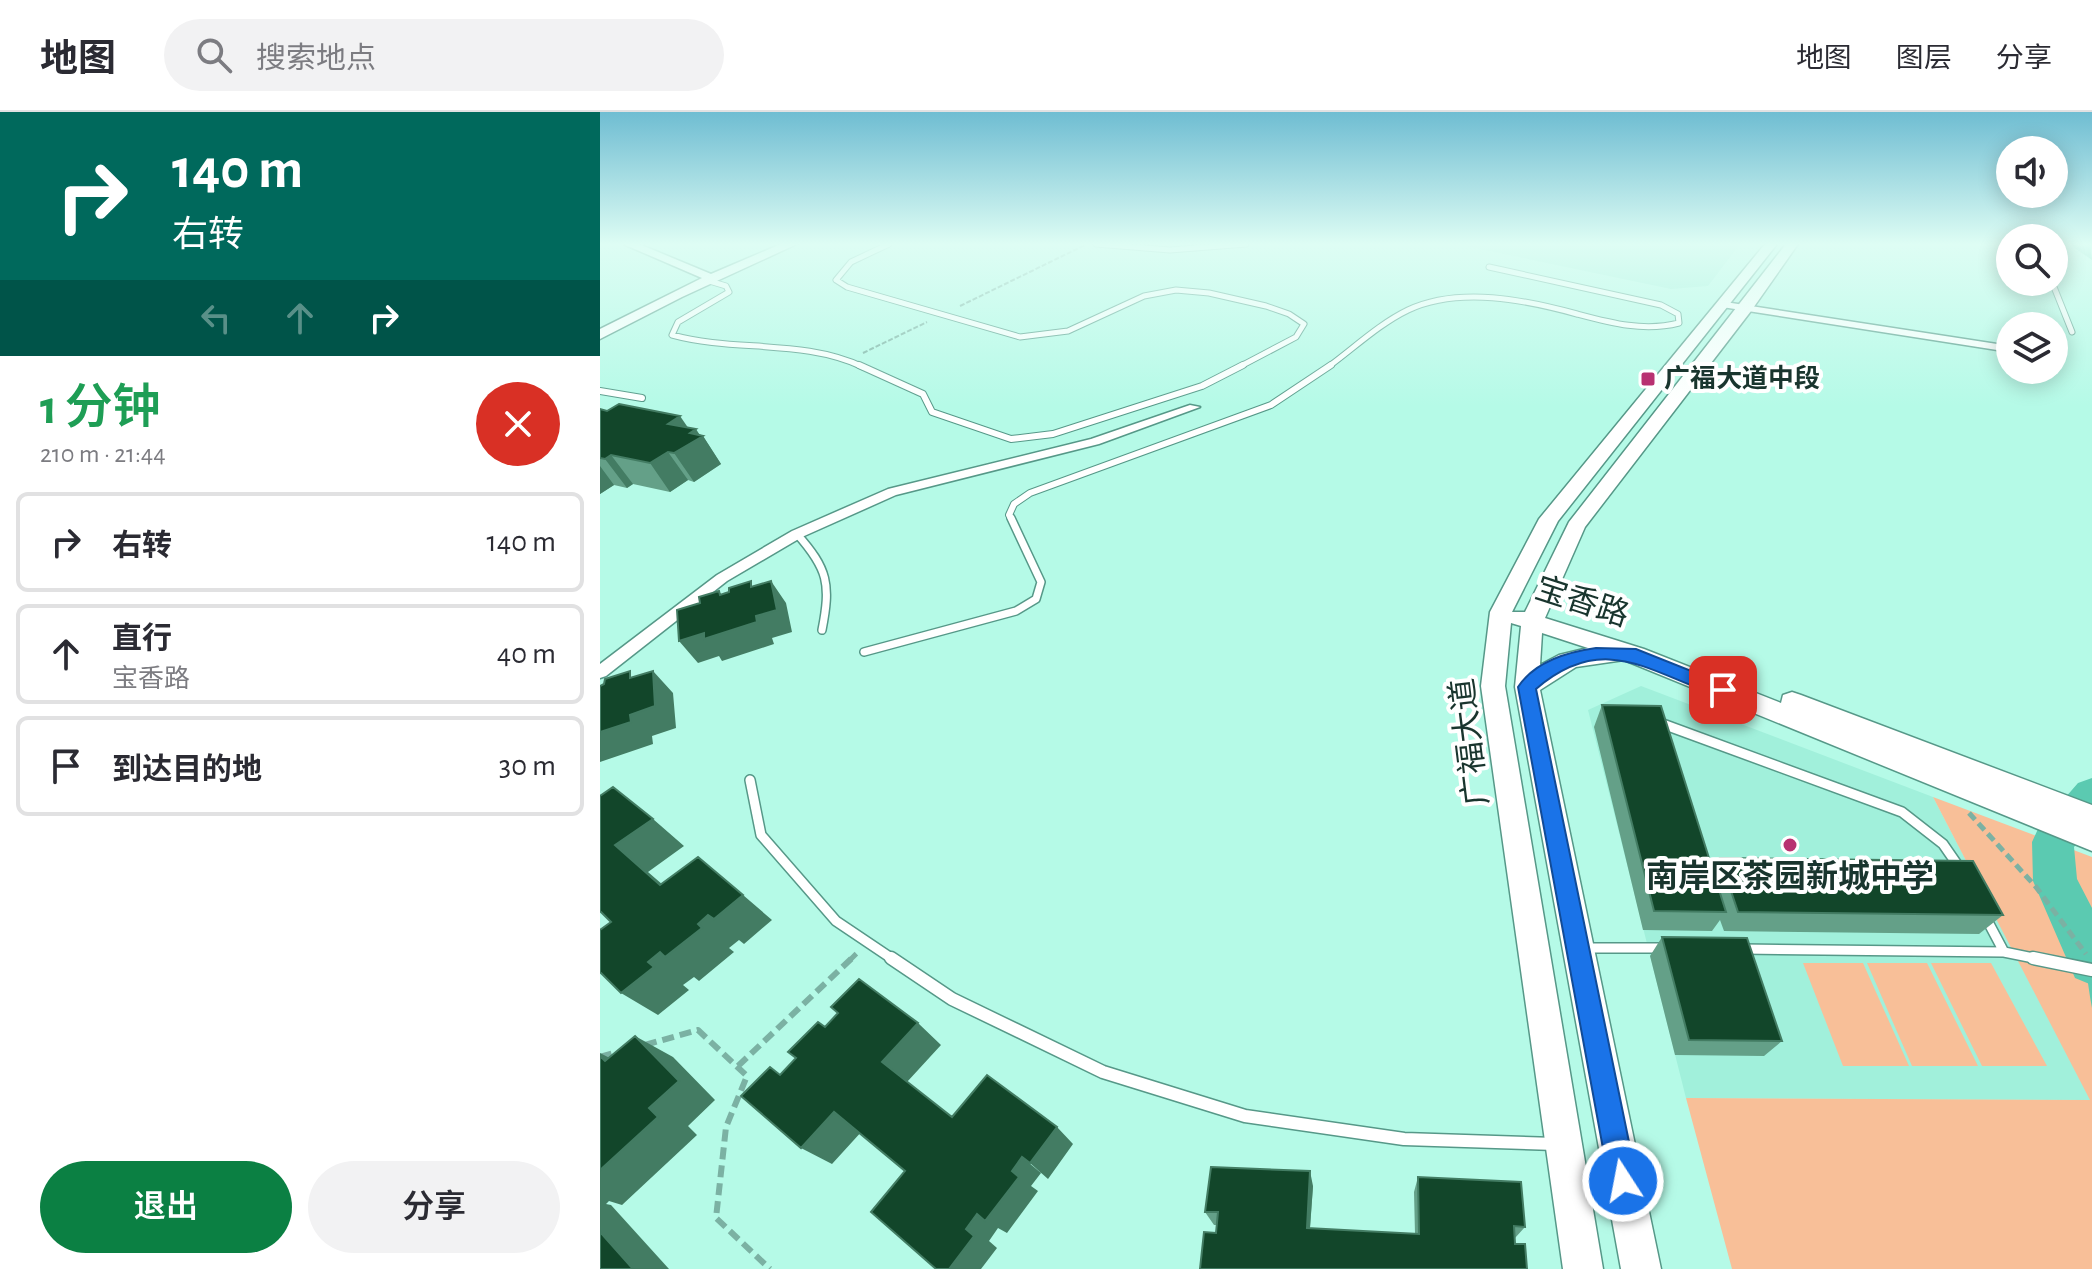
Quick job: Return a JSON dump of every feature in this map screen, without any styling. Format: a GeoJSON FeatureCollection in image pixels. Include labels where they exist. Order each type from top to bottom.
{"type":"FeatureCollection","features":[{"type":"Feature","properties":{"kind":"main road"},"geometry":{"type":"LineString","coordinates":[[600,326],[662,298]]}},
{"type":"Feature","properties":{"kind":"main road"},"geometry":{"type":"LineString","coordinates":[[600,335],[669,298]]}},
{"type":"Feature","properties":{"kind":"main road","name":"广福大道"},"geometry":{"type":"LineString","coordinates":[[1641,1269],[1527,687],[1535,616],[1576,526],[1740,298]]}},
{"type":"Feature","properties":{"kind":"main road","name":"广福大道"},"geometry":{"type":"LineString","coordinates":[[1583,1269],[1493,686],[1501,612],[1549,519],[1743,298]]}},
{"type":"Feature","properties":{"kind":"main road","name":"宝香路"},"geometry":{"type":"LineString","coordinates":[[1501,612],[1535,616],[1640,643],[1979,794],[2092,817]]}},
{"type":"Feature","properties":{"kind":"main road","name":"宝香路"},"geometry":{"type":"LineString","coordinates":[[1535,616],[2092,839]]}},
{"type":"Feature","properties":{"kind":"main road"},"geometry":{"type":"LineString","coordinates":[[1527,687],[1549,668],[1571,658],[1596,654],[1636,655]]}},
{"type":"Feature","properties":{"kind":"street"},"geometry":{"type":"LineString","coordinates":[[1735,307],[1996,347]]}},
{"type":"Feature","properties":{"kind":"street"},"geometry":{"type":"LineString","coordinates":[[600,672],[722,578],[797,534],[892,492],[1095,442],[1194,407]]}},
{"type":"Feature","properties":{"kind":"lane"},"geometry":{"type":"LineString","coordinates":[[719,298],[678,322],[672,335],[701,343],[778,347],[849,360],[923,394],[932,412],[1011,439],[1053,434],[1202,386],[1296,337],[1304,324],[1293,315],[1275,308],[1223,298]]}},
{"type":"Feature","properties":{"kind":"lane"},"geometry":{"type":"LineString","coordinates":[[886,298],[1020,337],[1047,336],[1072,330],[1140,298]]}},
{"type":"Feature","properties":{"kind":"lane"},"geometry":{"type":"LineString","coordinates":[[864,652],[1016,611],[1036,599],[1041,582],[1009,515],[1014,504],[1030,493],[1271,405],[1304,385],[1403,312],[1451,299],[1502,300],[1541,304],[1642,329],[1665,329],[1679,323],[1678,314],[1661,305],[1629,298]]}},
{"type":"Feature","properties":{"kind":"lane"},"geometry":{"type":"LineString","coordinates":[[2058,298],[2072,332]]}},
{"type":"Feature","properties":{"kind":"lane"},"geometry":{"type":"LineString","coordinates":[[600,391],[642,398]]}},
{"type":"Feature","properties":{"kind":"lane"},"geometry":{"type":"LineString","coordinates":[[797,534],[822,561],[830,590],[822,630]]}},
{"type":"Feature","properties":{"kind":"lane"},"geometry":{"type":"LineString","coordinates":[[1642,716],[1902,812],[1935,834],[1952,854],[1967,882]]}},
{"type":"Feature","properties":{"kind":"lane"},"geometry":{"type":"LineString","coordinates":[[750,780],[761,835],[836,921],[952,999],[1103,1072],[1245,1116],[1404,1139],[1564,1144]]}},
{"type":"Feature","properties":{"kind":"lane"},"geometry":{"type":"LineString","coordinates":[[1982,910],[2009,953]]}},
{"type":"Feature","properties":{"kind":"lane"},"geometry":{"type":"LineString","coordinates":[[1578,947],[1677,949]]}},
{"type":"Feature","properties":{"kind":"lane"},"geometry":{"type":"LineString","coordinates":[[1724,949],[2009,953],[2092,970]]}},
{"type":"Feature","properties":{"kind":"path"},"geometry":{"type":"LineString","coordinates":[[849,360],[977,298]]}},
{"type":"Feature","properties":{"kind":"path"},"geometry":{"type":"LineString","coordinates":[[1979,794],[2003,847],[2092,962]]}},
{"type":"Feature","properties":{"kind":"path"},"geometry":{"type":"LineString","coordinates":[[738,1066],[868,943]]}},
{"type":"Feature","properties":{"kind":"path"},"geometry":{"type":"LineString","coordinates":[[642,1046],[698,1030],[747,1076],[726,1127],[716,1218],[770,1269]]}},
{"type":"Feature","properties":{"kind":"path"},"geometry":{"type":"LineString","coordinates":[[600,1057],[628,1049]]}},
{"type":"Feature","properties":{"kind":"shaded area","name":"南岸区茶园新城中学"},"geometry":{"type":"Polygon","coordinates":[[[1641,686],[1933,797],[2091,1100],[1686,1098],[1588,710],[1641,686]]]}},
{"type":"Feature","properties":{"kind":"shaded area"},"geometry":{"type":"Polygon","coordinates":[[[1933,797],[2092,857],[2092,1269],[1732,1269],[1686,1098],[2090,1100],[1933,797]]]}},
{"type":"Feature","properties":{"kind":"shaded area"},"geometry":{"type":"Polygon","coordinates":[[[2040,837],[2073,850],[2064,855],[2062,877],[2092,945],[2092,1008],[2079,939],[2045,879],[2040,837]]]}},
{"type":"Feature","properties":{"kind":"shaded area"},"geometry":{"type":"Polygon","coordinates":[[[1803,963],[1863,963],[1909,1066],[1843,1066],[1803,963]]]}},
{"type":"Feature","properties":{"kind":"shaded area"},"geometry":{"type":"Polygon","coordinates":[[[1867,963],[1927,963],[1978,1066],[1912,1066],[1867,963]]]}},
{"type":"Feature","properties":{"kind":"shaded area"},"geometry":{"type":"Polygon","coordinates":[[[1931,963],[1991,963],[2047,1066],[1982,1066],[1931,963]]]}},
{"type":"Feature","properties":{"kind":"building"},"geometry":{"type":"Polygon","coordinates":[[[619,404],[680,416],[668,424],[696,429],[690,433],[703,436],[650,463],[611,455],[600,458],[600,409],[607,411],[619,404]]]}},
{"type":"Feature","properties":{"kind":"building"},"geometry":{"type":"Polygon","coordinates":[[[751,581],[751,587],[771,581],[777,610],[756,616],[757,622],[704,639],[704,633],[679,641],[677,610],[700,603],[699,597],[719,591],[720,595],[729,592],[729,588],[751,581]]]}},
{"type":"Feature","properties":{"kind":"building"},"geometry":{"type":"Polygon","coordinates":[[[630,671],[630,678],[653,671],[655,706],[630,715],[631,722],[600,732],[600,686],[605,679],[630,671]]]}},
{"type":"Feature","properties":{"kind":"building"},"geometry":{"type":"Polygon","coordinates":[[[1602,705],[1661,706],[1726,912],[1654,911],[1602,705]]]}},
{"type":"Feature","properties":{"kind":"building"},"geometry":{"type":"Polygon","coordinates":[[[613,787],[653,819],[615,845],[660,885],[698,857],[743,895],[714,919],[708,915],[698,924],[702,928],[665,957],[660,952],[648,962],[654,967],[621,993],[600,972],[600,930],[611,922],[600,911],[600,796],[613,787]]]}},
{"type":"Feature","properties":{"kind":"building"},"geometry":{"type":"Polygon","coordinates":[[[1720,858],[1973,861],[2003,915],[1738,912],[1720,858]]]}},
{"type":"Feature","properties":{"kind":"building"},"geometry":{"type":"Polygon","coordinates":[[[1662,937],[1747,938],[1782,1041],[1689,1040],[1662,937]]]}},
{"type":"Feature","properties":{"kind":"building"},"geometry":{"type":"Polygon","coordinates":[[[859,979],[918,1023],[882,1062],[952,1117],[987,1075],[1057,1127],[1030,1163],[1022,1157],[1012,1171],[1019,1177],[985,1221],[977,1214],[966,1229],[974,1236],[949,1269],[936,1269],[871,1212],[905,1171],[834,1112],[801,1148],[741,1096],[770,1067],[780,1075],[796,1058],[788,1052],[818,1022],[825,1027],[838,1013],[831,1007],[859,979]]]}},
{"type":"Feature","properties":{"kind":"building"},"geometry":{"type":"Polygon","coordinates":[[[635,1036],[679,1081],[649,1108],[658,1117],[600,1170],[600,1056],[605,1061],[635,1036]]]}},
{"type":"Feature","properties":{"kind":"building"},"geometry":{"type":"Polygon","coordinates":[[[1211,1167],[1310,1171],[1307,1228],[1419,1234],[1418,1177],[1521,1182],[1525,1227],[1514,1226],[1515,1244],[1525,1244],[1527,1269],[1200,1269],[1204,1232],[1216,1233],[1218,1212],[1205,1212],[1211,1167]]]}},
{"type":"Feature","properties":{"kind":"building"},"geometry":{"type":"Polygon","coordinates":[[[600,1232],[633,1269],[600,1269],[600,1232]]]}},
{"type":"Feature","properties":{"kind":"waterway"},"geometry":{"type":"LineString","coordinates":[[2092,795],[2053,842],[2055,881],[2092,962]]}},
{"type":"Feature","properties":{"kind":"place","name":"广福大道中段"},"geometry":{"type":"Point","coordinates":[1648,379]}},
{"type":"Feature","properties":{"kind":"place","name":"南岸区茶园新城中学"},"geometry":{"type":"Point","coordinates":[1790,845]}},
{"type":"Feature","properties":{"kind":"route"},"geometry":{"type":"LineString","coordinates":[[1623,1181],[1527,687],[1549,668],[1571,658],[1596,654],[1636,655],[1723,690]]}}]}
